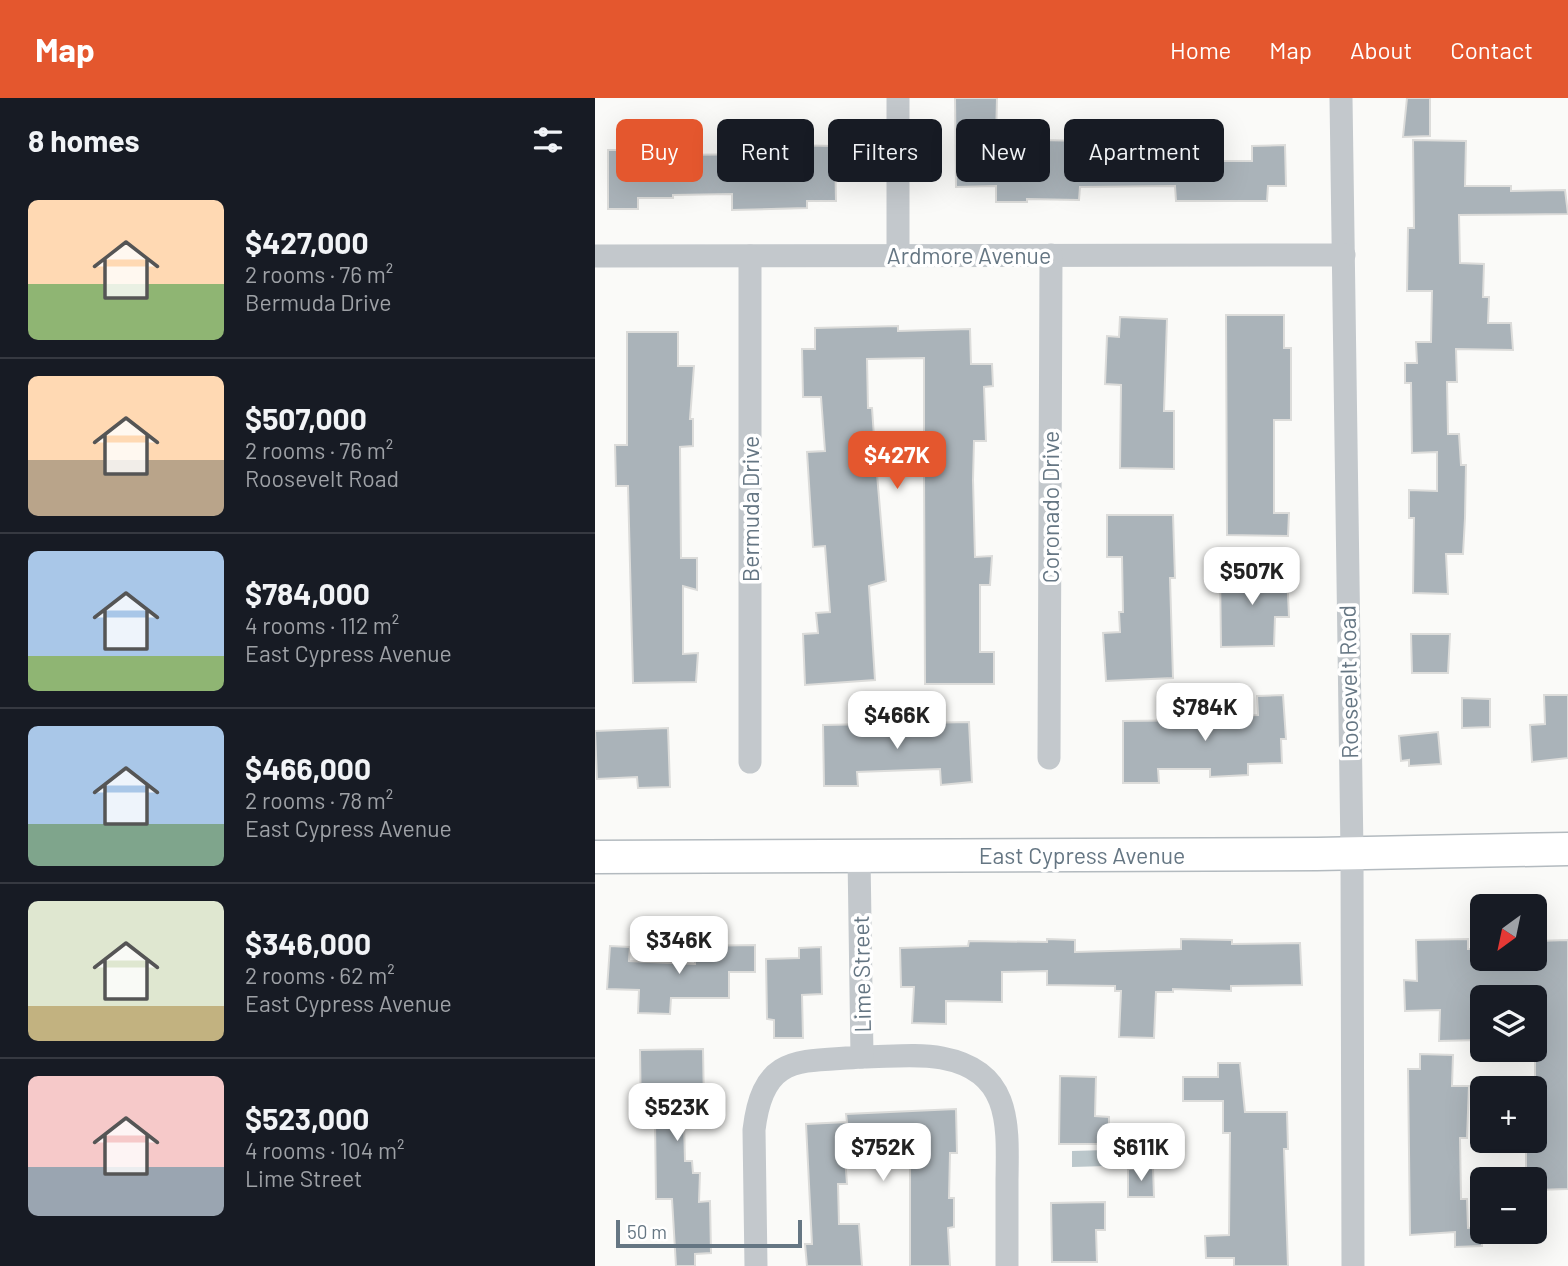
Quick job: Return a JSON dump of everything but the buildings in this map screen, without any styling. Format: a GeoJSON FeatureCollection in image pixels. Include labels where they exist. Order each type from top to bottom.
{"type":"FeatureCollection","features":[{"type":"Feature","properties":{"kind":"main road","name":"East Cypress Avenue"},"geometry":{"type":"LineString","coordinates":[[595,858],[1568,849]]}},
{"type":"Feature","properties":{"kind":"street"},"geometry":{"type":"LineString","coordinates":[[898,98],[898,254]]}},
{"type":"Feature","properties":{"kind":"street","name":"Roosevelt Road"},"geometry":{"type":"LineString","coordinates":[[1341,98],[1352,853],[1353,1266]]}},
{"type":"Feature","properties":{"kind":"street","name":"Coronado Drive"},"geometry":{"type":"LineString","coordinates":[[1049,758],[1051,255]]}},
{"type":"Feature","properties":{"kind":"street","name":"Ardmore Avenue"},"geometry":{"type":"LineString","coordinates":[[595,256],[1343,255]]}},
{"type":"Feature","properties":{"kind":"street","name":"Bermuda Drive"},"geometry":{"type":"LineString","coordinates":[[750,256],[750,762]]}},
{"type":"Feature","properties":{"kind":"street","name":"Lime Street"},"geometry":{"type":"LineString","coordinates":[[756,1266],[754,1130],[756,1112],[766,1089],[780,1070],[791,1063],[862,1057],[859,856]]}},
{"type":"Feature","properties":{"kind":"street"},"geometry":{"type":"LineString","coordinates":[[862,1057],[941,1058],[963,1065],[986,1078],[996,1090],[1005,1107],[1008,1132],[1007,1266]]}},
{"type":"Feature","properties":{"kind":"shaded area"},"geometry":{"type":"Polygon","coordinates":[[[1107,1150],[1107,1166],[1072,1167],[1072,1151],[1107,1150]]]}}]}
